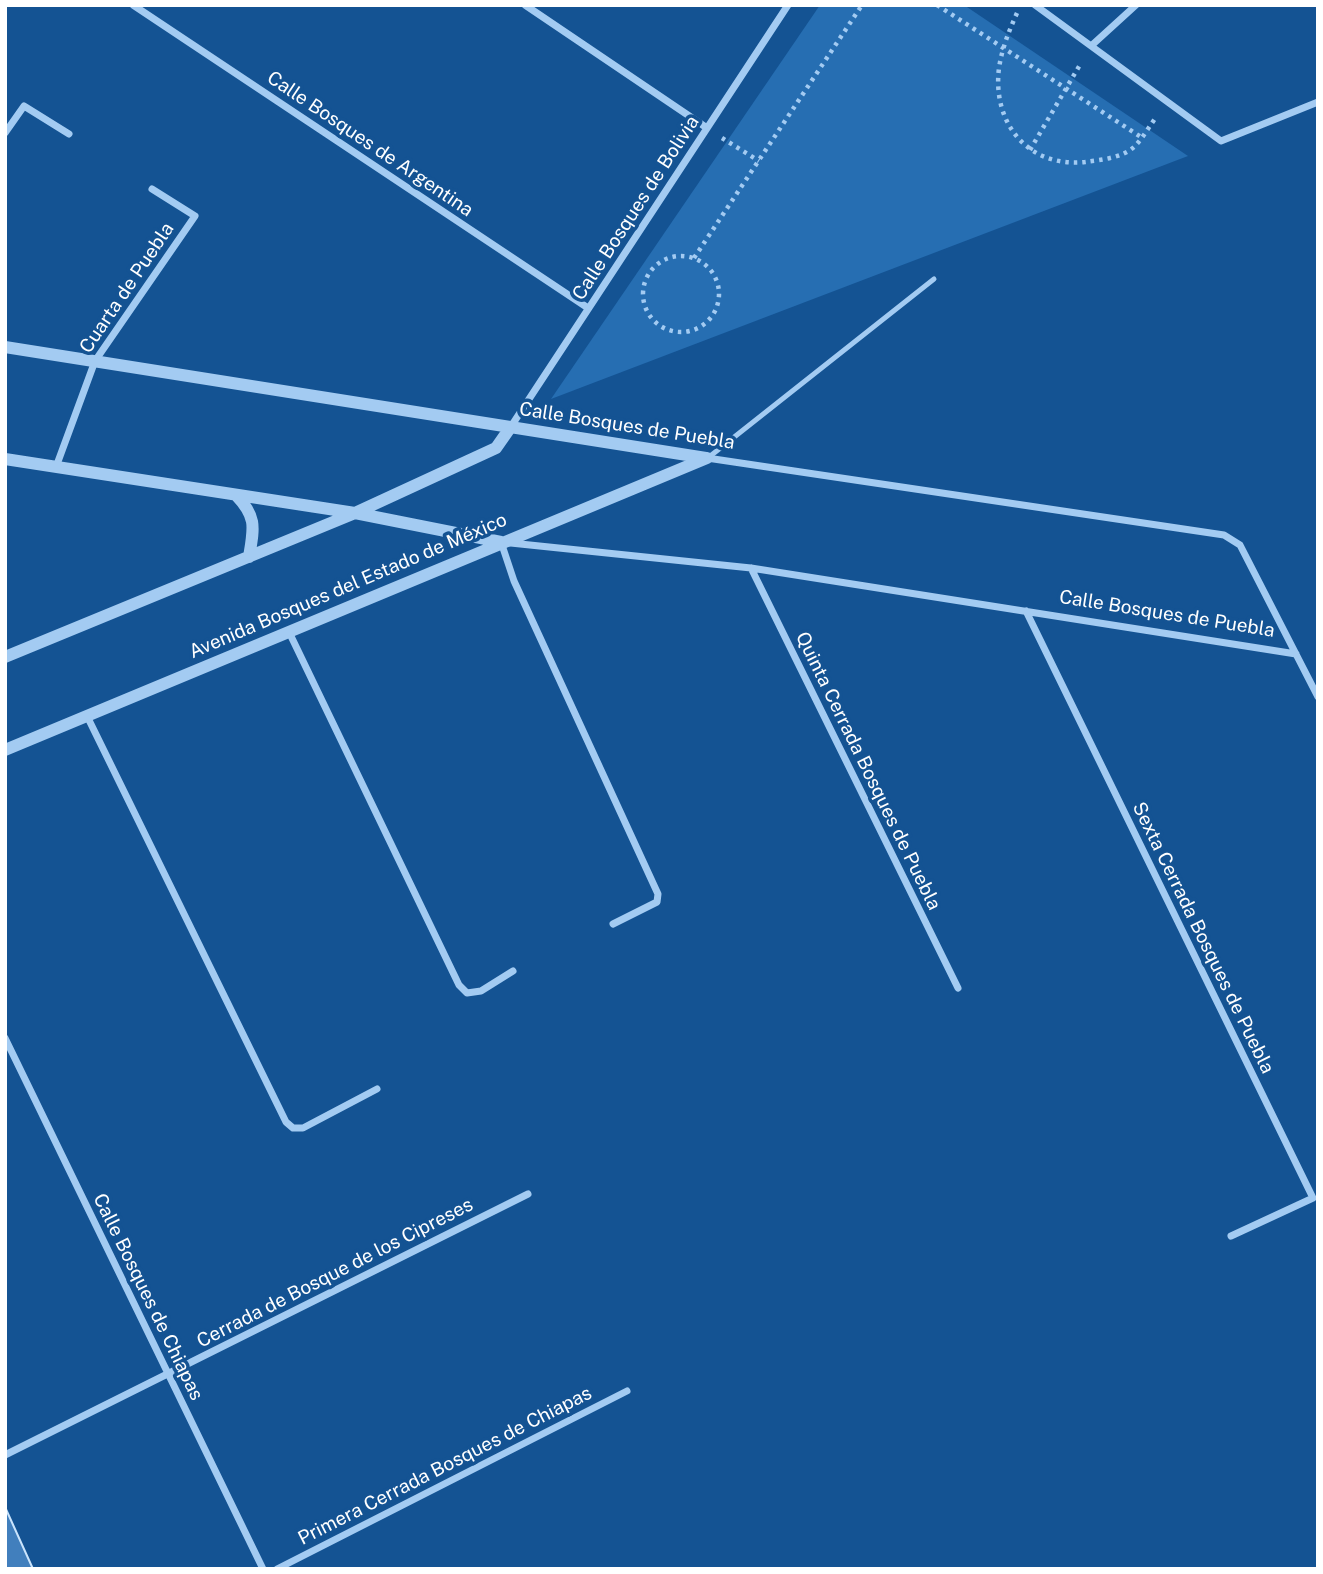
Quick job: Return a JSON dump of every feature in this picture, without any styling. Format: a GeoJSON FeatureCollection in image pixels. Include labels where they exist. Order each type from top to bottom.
{"type":"FeatureCollection","features":[{"type":"Feature","properties":{"kind":"street","name":"Calle Bosques de Argentina"},"geometry":{"type":"LineString","coordinates":[[133,5],[588,308]]}},
{"type":"Feature","properties":{"kind":"street"},"geometry":{"type":"LineString","coordinates":[[525,5],[707,128]]}},
{"type":"Feature","properties":{"kind":"street","name":"Calle Bosques de Bolivia"},"geometry":{"type":"LineString","coordinates":[[510,428],[788,5]]}},
{"type":"Feature","properties":{"kind":"street"},"geometry":{"type":"LineString","coordinates":[[1035,5],[1221,141],[1318,102]]}},
{"type":"Feature","properties":{"kind":"street"},"geometry":{"type":"LineString","coordinates":[[1091,46],[1136,5]]}},
{"type":"Feature","properties":{"kind":"street"},"geometry":{"type":"LineString","coordinates":[[5,133],[24,106],[69,134]]}},
{"type":"Feature","properties":{"kind":"street","name":"Cuarta de Puebla"},"geometry":{"type":"LineString","coordinates":[[56,467],[95,361],[195,216],[152,190]]}},
{"type":"Feature","properties":{"kind":"street","name":"Calle Bosques de Puebla"},"geometry":{"type":"LineString","coordinates":[[5,347],[510,428],[1224,535],[1240,545],[1296,654]]}},
{"type":"Feature","properties":{"kind":"street"},"geometry":{"type":"LineString","coordinates":[[5,657],[355,513],[496,448],[510,428]]}},
{"type":"Feature","properties":{"kind":"street","name":"Calle Bosques de Puebla"},"geometry":{"type":"LineString","coordinates":[[5,458],[355,513],[501,542],[751,568],[1296,654]]}},
{"type":"Feature","properties":{"kind":"street","name":"Avenida Bosques del Estado de México"},"geometry":{"type":"LineString","coordinates":[[5,750],[707,458]]}},
{"type":"Feature","properties":{"kind":"street"},"geometry":{"type":"LineString","coordinates":[[236,495],[251,511],[254,530],[249,556]]}},
{"type":"Feature","properties":{"kind":"street"},"geometry":{"type":"LineString","coordinates":[[501,542],[514,581],[658,894],[657,902],[650,907],[613,924]]}},
{"type":"Feature","properties":{"kind":"street","name":"Quinta Cerrada Bosques de Puebla"},"geometry":{"type":"LineString","coordinates":[[751,568],[958,988]]}},
{"type":"Feature","properties":{"kind":"street","name":"Sexta Cerrada Bosques de Puebla"},"geometry":{"type":"LineString","coordinates":[[1026,611],[1313,1198],[1231,1236]]}},
{"type":"Feature","properties":{"kind":"street"},"geometry":{"type":"LineString","coordinates":[[289,632],[459,985],[467,993],[481,991],[513,971]]}},
{"type":"Feature","properties":{"kind":"street"},"geometry":{"type":"LineString","coordinates":[[1296,654],[1318,697]]}},
{"type":"Feature","properties":{"kind":"street"},"geometry":{"type":"LineString","coordinates":[[87,716],[286,1122],[293,1128],[303,1128],[377,1088]]}},
{"type":"Feature","properties":{"kind":"street","name":"Calle Bosques de Chiapas"},"geometry":{"type":"LineString","coordinates":[[5,1038],[263,1569]]}},
{"type":"Feature","properties":{"kind":"street","name":"Cerrada de Bosque de los Cipreses"},"geometry":{"type":"LineString","coordinates":[[5,1455],[528,1194]]}},
{"type":"Feature","properties":{"kind":"street","name":"Primera Cerrada Bosques de Chiapas"},"geometry":{"type":"LineString","coordinates":[[277,1569],[627,1391]]}},
{"type":"Feature","properties":{"kind":"lane"},"geometry":{"type":"LineString","coordinates":[[707,458],[934,279]]}},
{"type":"Feature","properties":{"kind":"path"},"geometry":{"type":"LineString","coordinates":[[694,258],[862,5]]}},
{"type":"Feature","properties":{"kind":"path"},"geometry":{"type":"LineString","coordinates":[[937,5],[1141,137]]}},
{"type":"Feature","properties":{"kind":"path"},"geometry":{"type":"LineString","coordinates":[[1020,5],[1002,47],[998,72],[1003,110],[1019,142],[1041,158],[1072,163],[1106,160],[1133,148],[1168,102]]}},
{"type":"Feature","properties":{"kind":"path"},"geometry":{"type":"LineString","coordinates":[[1030,150],[1091,46]]}},
{"type":"Feature","properties":{"kind":"path"},"geometry":{"type":"LineString","coordinates":[[707,128],[759,161]]}},
{"type":"Feature","properties":{"kind":"path"},"geometry":{"type":"LineString","coordinates":[[670,258],[694,258],[714,274],[719,286],[716,312],[697,329],[671,331],[650,316],[643,294],[645,282],[650,271],[670,258]]}},
{"type":"Feature","properties":{"kind":"shaded area"},"geometry":{"type":"Polygon","coordinates":[[[820,5],[964,5],[1188,156],[551,399],[820,5]]]}},
{"type":"Feature","properties":{"kind":"building"},"geometry":{"type":"Polygon","coordinates":[[[5,1507],[33,1569],[5,1569],[5,1507]]]}}]}
